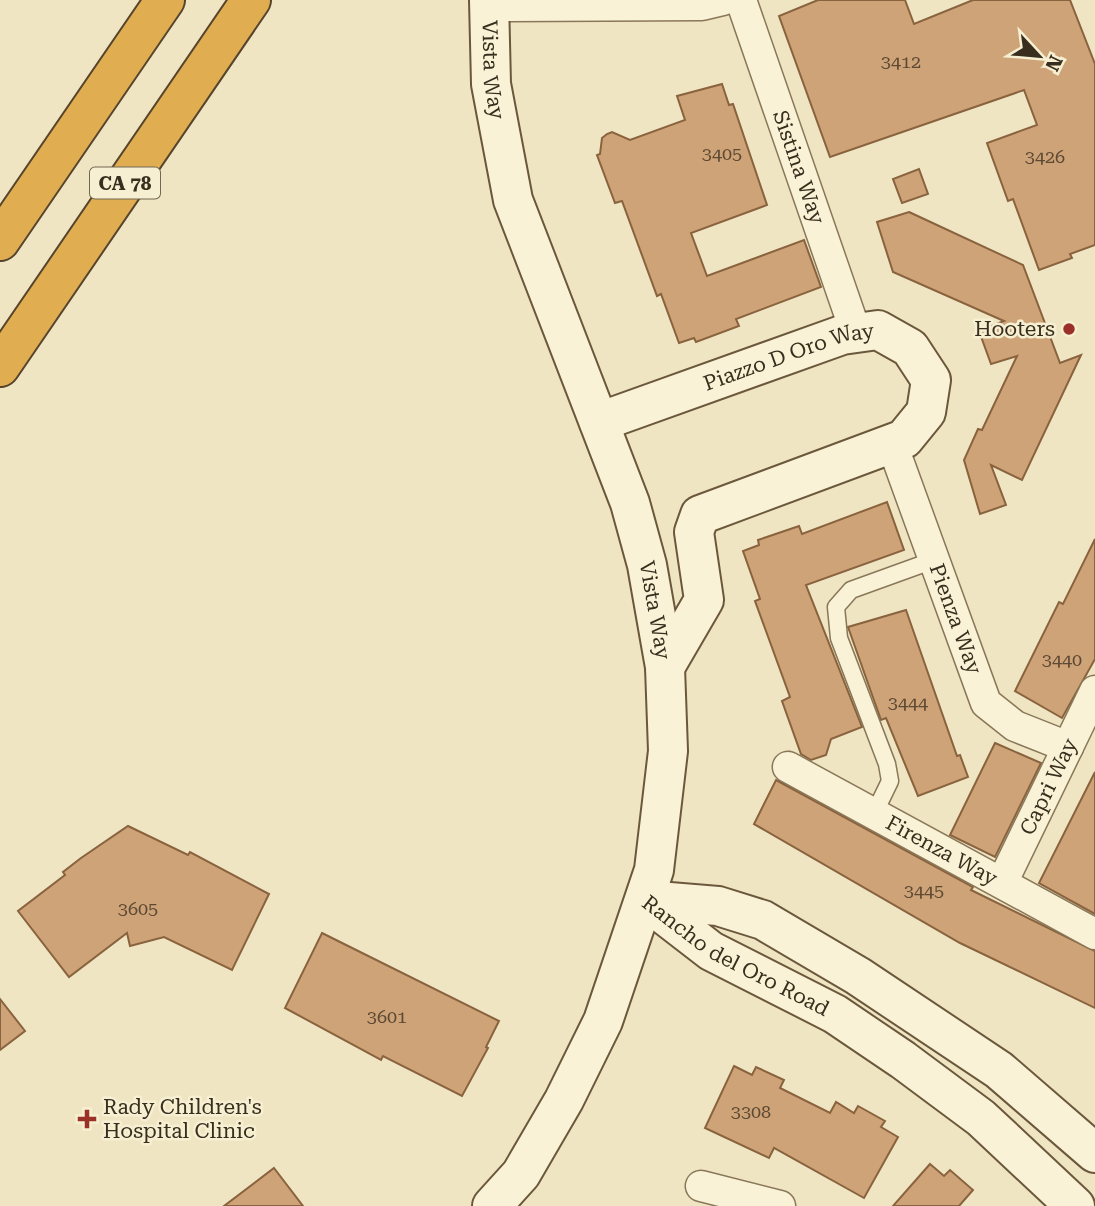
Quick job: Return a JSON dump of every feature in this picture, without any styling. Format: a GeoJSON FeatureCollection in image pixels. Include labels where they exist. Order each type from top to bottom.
{"type":"FeatureCollection","features":[{"type":"Feature","properties":{"kind":"highway"},"geometry":{"type":"LineString","coordinates":[[0,241],[165,0]]}},
{"type":"Feature","properties":{"kind":"highway","name":"CA 78"},"geometry":{"type":"LineString","coordinates":[[0,367],[251,0]]}},
{"type":"Feature","properties":{"kind":"main road","name":"Vista Way"},"geometry":{"type":"LineString","coordinates":[[489,3],[491,84],[513,200],[630,503],[647,565],[665,667],[668,751],[654,870],[603,1021],[564,1100],[521,1174],[492,1206]]}},
{"type":"Feature","properties":{"kind":"main road","name":"Piazzo D Oro Way"},"geometry":{"type":"LineString","coordinates":[[599,422],[842,335],[878,330],[909,348],[931,380],[926,412],[904,439],[700,515],[694,532],[704,600],[665,667]]}},
{"type":"Feature","properties":{"kind":"main road","name":"Rancho del Oro Road"},"geometry":{"type":"LineString","coordinates":[[645,900],[711,951],[835,1014],[912,1067],[981,1118],[1061,1201]]}},
{"type":"Feature","properties":{"kind":"main road","name":"Rancho del Oro Road"},"geometry":{"type":"LineString","coordinates":[[645,900],[718,906],[763,920],[858,976],[999,1070],[1094,1149]]}},
{"type":"Feature","properties":{"kind":"main road"},"geometry":{"type":"LineString","coordinates":[[912,1067],[966,1091],[1032,1130],[1073,1162],[1083,1159],[1094,1149]]}},
{"type":"Feature","properties":{"kind":"street"},"geometry":{"type":"LineString","coordinates":[[489,3],[702,5],[723,0]]}},
{"type":"Feature","properties":{"kind":"street","name":"Sistina Way"},"geometry":{"type":"LineString","coordinates":[[741,0],[856,333]]}},
{"type":"Feature","properties":{"kind":"street","name":"Pienza Way"},"geometry":{"type":"LineString","coordinates":[[892,444],[986,703],[1015,726],[1068,747]]}},
{"type":"Feature","properties":{"kind":"street","name":"Capri Way"},"geometry":{"type":"LineString","coordinates":[[1002,883],[1095,691]]}},
{"type":"Feature","properties":{"kind":"street","name":"Firenza Way"},"geometry":{"type":"LineString","coordinates":[[788,767],[1095,934]]}},
{"type":"Feature","properties":{"kind":"street"},"geometry":{"type":"LineString","coordinates":[[701,1186],[780,1206]]}},
{"type":"Feature","properties":{"kind":"lane"},"geometry":{"type":"LineString","coordinates":[[874,814],[890,780],[887,764],[839,638],[836,607],[852,590],[934,560]]}},
{"type":"Feature","properties":{"kind":"building"},"geometry":{"type":"Polygon","coordinates":[[[818,0],[905,0],[914,24],[973,0],[1070,0],[1095,64],[1095,245],[1070,254],[1072,258],[1039,270],[1013,199],[1008,201],[987,143],[1037,125],[1024,90],[830,157],[779,16],[818,0]]]}},
{"type":"Feature","properties":{"kind":"building"},"geometry":{"type":"Polygon","coordinates":[[[722,84],[729,105],[733,104],[767,205],[691,233],[707,276],[804,240],[821,287],[736,319],[739,326],[696,342],[694,338],[679,343],[661,294],[657,296],[622,201],[615,203],[597,155],[600,154],[602,138],[607,134],[612,132],[630,140],[685,120],[677,96],[722,84]]]}},
{"type":"Feature","properties":{"kind":"building"},"geometry":{"type":"Polygon","coordinates":[[[919,169],[928,194],[902,203],[893,179],[919,169]]]}},
{"type":"Feature","properties":{"kind":"building"},"geometry":{"type":"Polygon","coordinates":[[[909,212],[1023,265],[1060,363],[1081,355],[1022,480],[991,465],[1006,505],[980,514],[964,460],[978,429],[982,430],[1017,356],[991,364],[979,331],[1004,321],[893,272],[877,222],[909,212]]]}},
{"type":"Feature","properties":{"kind":"building"},"geometry":{"type":"Polygon","coordinates":[[[887,502],[904,550],[806,585],[862,727],[831,739],[826,755],[811,760],[801,754],[782,701],[790,697],[755,601],[760,599],[743,551],[759,545],[758,540],[799,526],[802,534],[887,502]]]}},
{"type":"Feature","properties":{"kind":"building"},"geometry":{"type":"Polygon","coordinates":[[[1095,539],[1095,659],[1062,718],[1015,691],[1059,602],[1063,604],[1095,539]]]}},
{"type":"Feature","properties":{"kind":"building"},"geometry":{"type":"Polygon","coordinates":[[[906,610],[957,756],[960,755],[968,777],[918,796],[886,718],[881,720],[848,627],[906,610]]]}},
{"type":"Feature","properties":{"kind":"building"},"geometry":{"type":"Polygon","coordinates":[[[995,743],[1041,763],[995,857],[950,835],[995,743]]]}},
{"type":"Feature","properties":{"kind":"building"},"geometry":{"type":"Polygon","coordinates":[[[1095,772],[1095,914],[1039,883],[1095,772]]]}},
{"type":"Feature","properties":{"kind":"building"},"geometry":{"type":"Polygon","coordinates":[[[776,780],[973,887],[971,890],[1095,951],[1095,1008],[960,943],[754,824],[776,780]]]}},
{"type":"Feature","properties":{"kind":"building"},"geometry":{"type":"Polygon","coordinates":[[[128,826],[188,855],[190,852],[269,894],[232,970],[164,937],[130,946],[127,933],[69,977],[18,911],[65,875],[63,872],[81,858],[128,826]]]}},
{"type":"Feature","properties":{"kind":"building"},"geometry":{"type":"Polygon","coordinates":[[[322,933],[499,1021],[462,1096],[383,1056],[381,1060],[285,1008],[322,933]]]}},
{"type":"Feature","properties":{"kind":"building"},"geometry":{"type":"Polygon","coordinates":[[[0,999],[25,1031],[0,1050],[0,999]]]}},
{"type":"Feature","properties":{"kind":"building"},"geometry":{"type":"Polygon","coordinates":[[[734,1066],[752,1075],[756,1067],[784,1080],[780,1088],[830,1113],[836,1102],[854,1113],[858,1106],[885,1121],[881,1127],[898,1137],[864,1198],[774,1148],[769,1158],[705,1128],[734,1066]]]}},
{"type":"Feature","properties":{"kind":"building"},"geometry":{"type":"Polygon","coordinates":[[[930,1164],[944,1176],[950,1170],[973,1190],[959,1206],[893,1206],[930,1164]]]}},
{"type":"Feature","properties":{"kind":"building"},"geometry":{"type":"Polygon","coordinates":[[[274,1168],[303,1206],[224,1206],[274,1168]]]}},
{"type":"Feature","properties":{"kind":"place","name":"Hooters"},"geometry":{"type":"Point","coordinates":[1069,329]}},
{"type":"Feature","properties":{"kind":"place","name":"Rady Children's Hospital Clinic"},"geometry":{"type":"Point","coordinates":[87,1119]}}]}
